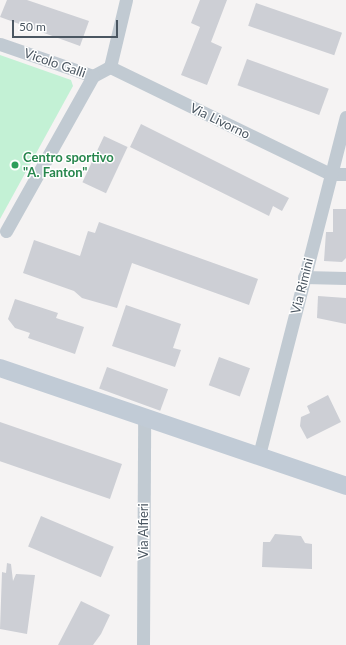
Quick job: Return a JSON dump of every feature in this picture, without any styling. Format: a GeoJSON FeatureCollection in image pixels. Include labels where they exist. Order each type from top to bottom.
{"type":"FeatureCollection","features":[{"type":"Feature","properties":{"kind":"street"},"geometry":{"type":"LineString","coordinates":[[110,67],[126,0]]}},
{"type":"Feature","properties":{"kind":"street","name":"Vicolo Galli"},"geometry":{"type":"LineString","coordinates":[[0,44],[93,76],[110,67]]}},
{"type":"Feature","properties":{"kind":"street","name":"Via Livorno"},"geometry":{"type":"LineString","coordinates":[[110,67],[330,174]]}},
{"type":"Feature","properties":{"kind":"street"},"geometry":{"type":"LineString","coordinates":[[6,231],[93,76]]}},
{"type":"Feature","properties":{"kind":"street","name":"Via Rimini"},"geometry":{"type":"LineString","coordinates":[[259,455],[330,174],[346,117]]}},
{"type":"Feature","properties":{"kind":"street"},"geometry":{"type":"LineString","coordinates":[[330,174],[346,174]]}},
{"type":"Feature","properties":{"kind":"street"},"geometry":{"type":"LineString","coordinates":[[304,277],[346,278]]}},
{"type":"Feature","properties":{"kind":"street"},"geometry":{"type":"LineString","coordinates":[[0,368],[259,455],[346,486]]}},
{"type":"Feature","properties":{"kind":"street","name":"Via Alfieri"},"geometry":{"type":"LineString","coordinates":[[143,645],[144,417]]}},
{"type":"Feature","properties":{"kind":"green space","name":"Centro sportivo \"A. Fanton\""},"geometry":{"type":"Polygon","coordinates":[[[0,55],[71,80],[73,86],[0,219],[0,55]]]}},
{"type":"Feature","properties":{"kind":"building"},"geometry":{"type":"Polygon","coordinates":[[[7,0],[27,0],[89,21],[80,46],[0,17],[7,0]]]}},
{"type":"Feature","properties":{"kind":"building"},"geometry":{"type":"Polygon","coordinates":[[[200,0],[227,0],[211,42],[222,47],[207,85],[181,75],[200,27],[191,23],[200,0]]]}},
{"type":"Feature","properties":{"kind":"building"},"geometry":{"type":"Polygon","coordinates":[[[256,3],[342,33],[334,55],[248,26],[256,3]]]}},
{"type":"Feature","properties":{"kind":"building"},"geometry":{"type":"Polygon","coordinates":[[[247,59],[329,89],[319,115],[237,85],[247,59]]]}},
{"type":"Feature","properties":{"kind":"building"},"geometry":{"type":"Polygon","coordinates":[[[141,124],[289,198],[282,211],[273,206],[269,216],[130,147],[141,124]]]}},
{"type":"Feature","properties":{"kind":"building"},"geometry":{"type":"Polygon","coordinates":[[[104,136],[128,147],[106,193],[82,182],[104,136]]]}},
{"type":"Feature","properties":{"kind":"building"},"geometry":{"type":"Polygon","coordinates":[[[333,209],[346,209],[346,258],[342,262],[324,261],[326,232],[333,232],[333,209]]]}},
{"type":"Feature","properties":{"kind":"building"},"geometry":{"type":"Polygon","coordinates":[[[99,222],[258,279],[249,305],[132,263],[117,308],[82,298],[74,291],[23,273],[34,240],[80,256],[88,231],[95,233],[99,222]]]}},
{"type":"Feature","properties":{"kind":"building"},"geometry":{"type":"Polygon","coordinates":[[[318,296],[346,298],[346,324],[317,318],[318,296]]]}},
{"type":"Feature","properties":{"kind":"building"},"geometry":{"type":"Polygon","coordinates":[[[15,299],[58,313],[56,318],[84,327],[75,354],[28,338],[30,333],[15,328],[8,319],[15,299]]]}},
{"type":"Feature","properties":{"kind":"building"},"geometry":{"type":"Polygon","coordinates":[[[126,305],[181,324],[173,348],[181,350],[175,367],[112,346],[126,305]]]}},
{"type":"Feature","properties":{"kind":"building"},"geometry":{"type":"Polygon","coordinates":[[[219,357],[250,368],[240,396],[209,385],[219,357]]]}},
{"type":"Feature","properties":{"kind":"building"},"geometry":{"type":"Polygon","coordinates":[[[107,367],[168,389],[160,411],[99,389],[107,367]]]}},
{"type":"Feature","properties":{"kind":"building"},"geometry":{"type":"Polygon","coordinates":[[[328,395],[341,422],[307,439],[300,426],[301,417],[310,413],[307,406],[328,395]]]}},
{"type":"Feature","properties":{"kind":"building"},"geometry":{"type":"Polygon","coordinates":[[[0,422],[122,464],[110,499],[0,461],[0,422]]]}},
{"type":"Feature","properties":{"kind":"building"},"geometry":{"type":"Polygon","coordinates":[[[41,516],[114,547],[101,577],[28,546],[41,516]]]}},
{"type":"Feature","properties":{"kind":"building"},"geometry":{"type":"Polygon","coordinates":[[[275,534],[301,536],[305,543],[312,544],[312,569],[262,567],[263,542],[270,542],[275,534]]]}},
{"type":"Feature","properties":{"kind":"building"},"geometry":{"type":"Polygon","coordinates":[[[7,563],[11,564],[13,581],[16,574],[35,575],[27,634],[0,629],[2,572],[6,573],[7,563]]]}},
{"type":"Feature","properties":{"kind":"building"},"geometry":{"type":"Polygon","coordinates":[[[81,601],[110,615],[101,634],[93,645],[58,645],[81,601]]]}},
{"type":"Feature","properties":{"kind":"place","name":"Centro sportivo \"A. Fanton\""},"geometry":{"type":"Point","coordinates":[15,165]}}]}
